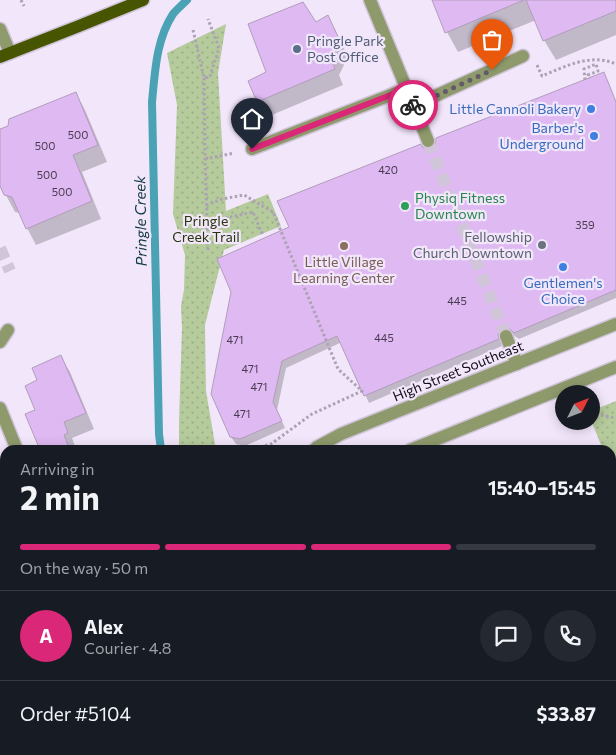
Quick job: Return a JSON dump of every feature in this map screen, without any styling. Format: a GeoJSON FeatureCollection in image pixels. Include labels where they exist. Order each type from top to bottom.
{"type":"FeatureCollection","features":[{"type":"Feature","properties":{"kind":"main road"},"geometry":{"type":"LineString","coordinates":[[5,55],[143,0]]}},
{"type":"Feature","properties":{"kind":"street"},"geometry":{"type":"LineString","coordinates":[[370,0],[428,141]]}},
{"type":"Feature","properties":{"kind":"street"},"geometry":{"type":"LineString","coordinates":[[0,29],[5,55]]}},
{"type":"Feature","properties":{"kind":"street"},"geometry":{"type":"LineString","coordinates":[[414,106],[523,56]]}},
{"type":"Feature","properties":{"kind":"street"},"geometry":{"type":"LineString","coordinates":[[252,149],[406,89]]}},
{"type":"Feature","properties":{"kind":"street","name":"High Street Southeast"},"geometry":{"type":"LineString","coordinates":[[320,445],[341,434],[616,324]]}},
{"type":"Feature","properties":{"kind":"street"},"geometry":{"type":"LineString","coordinates":[[0,342],[8,330]]}},
{"type":"Feature","properties":{"kind":"street"},"geometry":{"type":"LineString","coordinates":[[506,336],[517,364]]}},
{"type":"Feature","properties":{"kind":"street"},"geometry":{"type":"LineString","coordinates":[[422,445],[616,367]]}},
{"type":"Feature","properties":{"kind":"street"},"geometry":{"type":"LineString","coordinates":[[0,408],[15,445]]}},
{"type":"Feature","properties":{"kind":"path"},"geometry":{"type":"LineString","coordinates":[[21,0],[24,6]]}},
{"type":"Feature","properties":{"kind":"path"},"geometry":{"type":"LineString","coordinates":[[204,78],[210,76],[219,48],[208,19]]}},
{"type":"Feature","properties":{"kind":"path"},"geometry":{"type":"LineString","coordinates":[[193,30],[204,78],[208,250]]}},
{"type":"Feature","properties":{"kind":"path"},"geometry":{"type":"LineString","coordinates":[[523,56],[531,54],[542,76],[579,61],[596,59],[616,64]]}},
{"type":"Feature","properties":{"kind":"path"},"geometry":{"type":"LineString","coordinates":[[585,80],[584,69],[596,64],[598,71],[588,75],[590,78]]}},
{"type":"Feature","properties":{"kind":"path"},"geometry":{"type":"LineString","coordinates":[[205,159],[252,149]]}},
{"type":"Feature","properties":{"kind":"path"},"geometry":{"type":"LineString","coordinates":[[206,205],[222,199],[244,195],[273,212],[338,369],[362,391],[312,414],[267,445]]}},
{"type":"Feature","properties":{"kind":"path"},"geometry":{"type":"LineString","coordinates":[[207,227],[226,218],[253,212],[263,236]]}},
{"type":"Feature","properties":{"kind":"path"},"geometry":{"type":"LineString","coordinates":[[601,415],[616,418]]}},
{"type":"Feature","properties":{"kind":"green space","name":"Pringle Creek Trail"},"geometry":{"type":"Polygon","coordinates":[[[226,24],[218,73],[226,211],[268,194],[281,226],[224,250],[205,325],[206,391],[215,445],[179,445],[181,306],[184,290],[185,255],[173,214],[177,105],[167,53],[226,24]]]}},
{"type":"Feature","properties":{"kind":"green space"},"geometry":{"type":"Polygon","coordinates":[[[616,401],[616,445],[601,445],[595,430],[600,430],[600,407],[616,401]]]}},
{"type":"Feature","properties":{"kind":"building"},"geometry":{"type":"Polygon","coordinates":[[[432,0],[524,0],[445,33],[432,0]]]}},
{"type":"Feature","properties":{"kind":"building"},"geometry":{"type":"Polygon","coordinates":[[[526,0],[616,0],[616,11],[543,41],[526,0]]]}},
{"type":"Feature","properties":{"kind":"building","name":"Pringle Park Post Office"},"geometry":{"type":"Polygon","coordinates":[[[303,2],[316,22],[328,15],[340,41],[331,58],[335,69],[257,102],[248,81],[266,72],[248,24],[303,2]]]}},
{"type":"Feature","properties":{"kind":"building"},"geometry":{"type":"Polygon","coordinates":[[[604,72],[616,102],[616,290],[514,333],[508,328],[503,329],[498,334],[499,339],[364,396],[337,336],[282,361],[273,402],[282,421],[240,439],[230,437],[211,394],[231,292],[217,259],[289,227],[277,201],[421,144],[423,148],[431,149],[435,146],[436,138],[604,72]]]}},
{"type":"Feature","properties":{"kind":"building"},"geometry":{"type":"Polygon","coordinates":[[[76,92],[98,145],[73,155],[92,201],[26,229],[12,197],[4,195],[0,186],[0,129],[8,126],[9,119],[76,92]]]}},
{"type":"Feature","properties":{"kind":"building"},"geometry":{"type":"Polygon","coordinates":[[[61,355],[86,413],[64,422],[68,433],[64,435],[68,445],[38,445],[25,414],[35,410],[25,386],[37,380],[32,368],[61,355]]]}},
{"type":"Feature","properties":{"kind":"waterway","name":"Pringle Creek"},"geometry":{"type":"LineString","coordinates":[[160,445],[152,102],[157,56],[163,34],[173,14],[187,0]]}},
{"type":"Feature","properties":{"kind":"tunnel"},"geometry":{"type":"LineString","coordinates":[[428,141],[506,336]]}},
{"type":"Feature","properties":{"kind":"tunnel"},"geometry":{"type":"LineString","coordinates":[[0,248],[10,271]]}},
{"type":"Feature","properties":{"kind":"way so far"},"geometry":{"type":"LineString","coordinates":[[413,105],[492,70]]}},
{"type":"Feature","properties":{"kind":"place","name":"Pringle Park Post Office"},"geometry":{"type":"Point","coordinates":[297,49]}},
{"type":"Feature","properties":{"kind":"place","name":"Little Cannoli Bakery"},"geometry":{"type":"Point","coordinates":[591,109]}},
{"type":"Feature","properties":{"kind":"place","name":"Barber's Underground"},"geometry":{"type":"Point","coordinates":[594,136]}},
{"type":"Feature","properties":{"kind":"place","name":"Physiq Fitness Downtown"},"geometry":{"type":"Point","coordinates":[405,206]}},
{"type":"Feature","properties":{"kind":"place","name":"Fellowship Church Downtown"},"geometry":{"type":"Point","coordinates":[542,245]}},
{"type":"Feature","properties":{"kind":"place","name":"Little Village Learning Center"},"geometry":{"type":"Point","coordinates":[344,246]}},
{"type":"Feature","properties":{"kind":"place","name":"Gentlemen's Choice"},"geometry":{"type":"Point","coordinates":[563,267]}},
{"type":"Feature","properties":{"kind":"route"},"geometry":{"type":"LineString","coordinates":[[252,149],[406,89],[413,105]]}}]}
